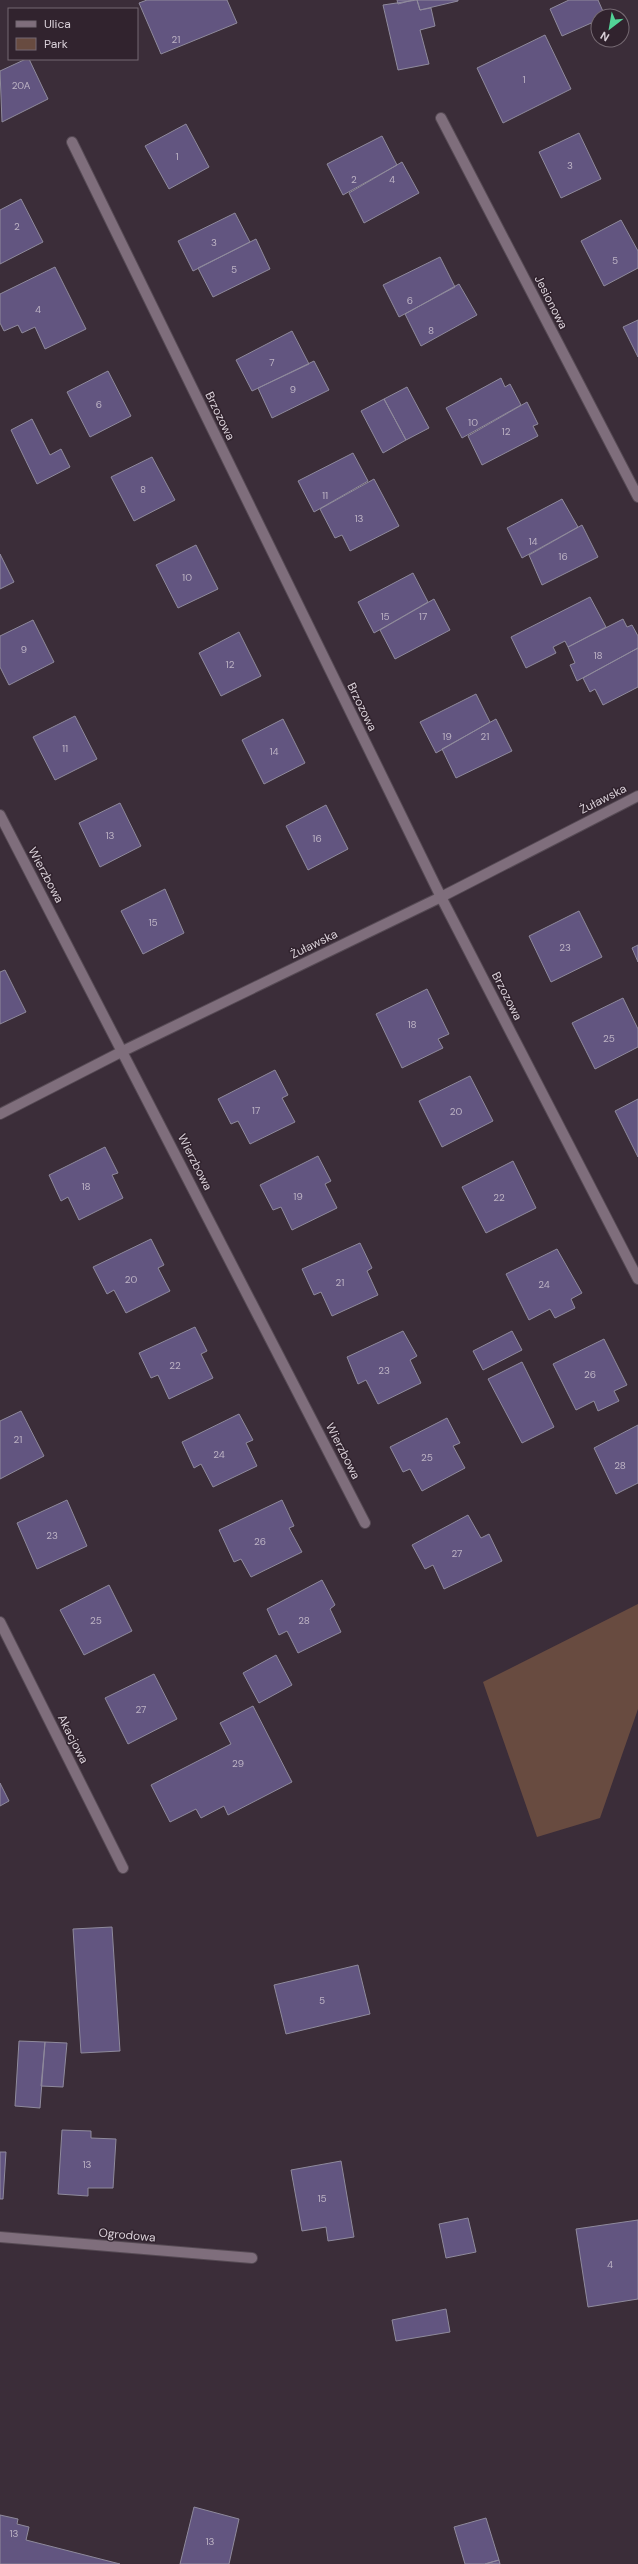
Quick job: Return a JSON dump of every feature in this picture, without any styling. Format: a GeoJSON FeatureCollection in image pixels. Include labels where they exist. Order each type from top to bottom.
{"type":"FeatureCollection","features":[{"type":"Feature","properties":{"kind":"street","name":"Jesionowa"},"geometry":{"type":"LineString","coordinates":[[441,118],[638,497]]}},
{"type":"Feature","properties":{"kind":"street","name":"Brzozowa"},"geometry":{"type":"LineString","coordinates":[[72,142],[441,897],[638,1279]]}},
{"type":"Feature","properties":{"kind":"street","name":"Żuławska"},"geometry":{"type":"LineString","coordinates":[[0,1114],[123,1050],[441,897],[638,796]]}},
{"type":"Feature","properties":{"kind":"street","name":"Wierzbowa"},"geometry":{"type":"LineString","coordinates":[[0,815],[123,1050],[365,1523]]}},
{"type":"Feature","properties":{"kind":"street","name":"Akacjowa"},"geometry":{"type":"LineString","coordinates":[[0,1622],[123,1868]]}},
{"type":"Feature","properties":{"kind":"street","name":"Ogrodowa"},"geometry":{"type":"LineString","coordinates":[[0,2237],[252,2258]]}},
{"type":"Feature","properties":{"kind":"green space"},"geometry":{"type":"Polygon","coordinates":[[[638,1604],[638,1709],[600,1818],[537,1837],[483,1682],[638,1604]]]}},
{"type":"Feature","properties":{"kind":"building"},"geometry":{"type":"Polygon","coordinates":[[[147,0],[227,0],[237,23],[161,54],[139,3],[147,0]]]}},
{"type":"Feature","properties":{"kind":"building"},"geometry":{"type":"Polygon","coordinates":[[[397,0],[413,0],[398,4],[397,0]]]}},
{"type":"Feature","properties":{"kind":"building"},"geometry":{"type":"Polygon","coordinates":[[[417,0],[420,10],[431,8],[435,26],[420,30],[429,64],[398,70],[383,5],[417,0]]]}},
{"type":"Feature","properties":{"kind":"building"},"geometry":{"type":"Polygon","coordinates":[[[417,0],[458,0],[458,1],[420,10],[417,0]]]}},
{"type":"Feature","properties":{"kind":"building"},"geometry":{"type":"Polygon","coordinates":[[[569,0],[598,0],[602,8],[590,8],[590,24],[562,36],[550,9],[569,0]]]}},
{"type":"Feature","properties":{"kind":"building"},"geometry":{"type":"Polygon","coordinates":[[[545,35],[571,89],[503,123],[477,68],[545,35]]]}},
{"type":"Feature","properties":{"kind":"building"},"geometry":{"type":"Polygon","coordinates":[[[24,60],[29,60],[48,99],[2,122],[0,71],[24,60]]]}},
{"type":"Feature","properties":{"kind":"building"},"geometry":{"type":"Polygon","coordinates":[[[186,124],[209,167],[169,189],[145,146],[186,124]]]}},
{"type":"Feature","properties":{"kind":"building"},"geometry":{"type":"Polygon","coordinates":[[[579,133],[601,179],[561,198],[539,152],[579,133]]]}},
{"type":"Feature","properties":{"kind":"building"},"geometry":{"type":"Polygon","coordinates":[[[382,136],[397,165],[343,195],[327,164],[382,136]]]}},
{"type":"Feature","properties":{"kind":"building"},"geometry":{"type":"Polygon","coordinates":[[[402,162],[419,193],[364,223],[349,193],[402,162]]]}},
{"type":"Feature","properties":{"kind":"building"},"geometry":{"type":"Polygon","coordinates":[[[21,199],[43,242],[0,264],[0,210],[21,199]]]}},
{"type":"Feature","properties":{"kind":"building"},"geometry":{"type":"Polygon","coordinates":[[[235,213],[250,242],[193,271],[178,241],[235,213]]]}},
{"type":"Feature","properties":{"kind":"building"},"geometry":{"type":"Polygon","coordinates":[[[621,220],[638,251],[638,268],[604,286],[581,241],[621,220]]]}},
{"type":"Feature","properties":{"kind":"building"},"geometry":{"type":"Polygon","coordinates":[[[256,239],[270,269],[213,297],[198,268],[256,239]]]}},
{"type":"Feature","properties":{"kind":"building"},"geometry":{"type":"Polygon","coordinates":[[[440,257],[455,287],[399,317],[383,285],[440,257]]]}},
{"type":"Feature","properties":{"kind":"building"},"geometry":{"type":"Polygon","coordinates":[[[55,267],[86,329],[45,349],[35,327],[22,333],[18,325],[4,331],[0,323],[0,294],[55,267]]]}},
{"type":"Feature","properties":{"kind":"building"},"geometry":{"type":"Polygon","coordinates":[[[459,284],[477,315],[421,346],[405,314],[459,284]]]}},
{"type":"Feature","properties":{"kind":"building"},"geometry":{"type":"Polygon","coordinates":[[[638,320],[638,357],[623,327],[638,320]]]}},
{"type":"Feature","properties":{"kind":"building"},"geometry":{"type":"Polygon","coordinates":[[[292,331],[309,364],[252,391],[236,360],[292,331]]]}},
{"type":"Feature","properties":{"kind":"building"},"geometry":{"type":"Polygon","coordinates":[[[314,361],[329,390],[272,418],[258,388],[314,361]]]}},
{"type":"Feature","properties":{"kind":"building"},"geometry":{"type":"Polygon","coordinates":[[[108,371],[131,416],[90,437],[67,392],[108,371]]]}},
{"type":"Feature","properties":{"kind":"building"},"geometry":{"type":"Polygon","coordinates":[[[501,378],[505,387],[510,384],[521,405],[462,438],[446,408],[501,378]]]}},
{"type":"Feature","properties":{"kind":"building"},"geometry":{"type":"Polygon","coordinates":[[[407,387],[429,428],[406,440],[384,399],[407,387]]]}},
{"type":"Feature","properties":{"kind":"building"},"geometry":{"type":"Polygon","coordinates":[[[384,399],[406,440],[383,453],[361,411],[384,399]]]}},
{"type":"Feature","properties":{"kind":"building"},"geometry":{"type":"Polygon","coordinates":[[[527,402],[538,424],[533,426],[538,436],[482,465],[468,436],[527,402]]]}},
{"type":"Feature","properties":{"kind":"building"},"geometry":{"type":"Polygon","coordinates":[[[32,419],[50,455],[61,449],[70,467],[37,484],[11,430],[32,419]]]}},
{"type":"Feature","properties":{"kind":"building"},"geometry":{"type":"Polygon","coordinates":[[[353,453],[368,481],[314,512],[298,481],[353,453]]]}},
{"type":"Feature","properties":{"kind":"building"},"geometry":{"type":"Polygon","coordinates":[[[152,457],[175,500],[134,521],[111,477],[152,457]]]}},
{"type":"Feature","properties":{"kind":"building"},"geometry":{"type":"Polygon","coordinates":[[[374,479],[399,526],[350,551],[342,535],[335,538],[320,509],[374,479]]]}},
{"type":"Feature","properties":{"kind":"building"},"geometry":{"type":"Polygon","coordinates":[[[562,499],[578,527],[522,558],[507,528],[562,499]]]}},
{"type":"Feature","properties":{"kind":"building"},"geometry":{"type":"Polygon","coordinates":[[[582,525],[598,557],[542,585],[529,555],[582,525]]]}},
{"type":"Feature","properties":{"kind":"building"},"geometry":{"type":"Polygon","coordinates":[[[196,545],[218,589],[178,608],[156,565],[196,545]]]}},
{"type":"Feature","properties":{"kind":"building"},"geometry":{"type":"Polygon","coordinates":[[[0,554],[14,582],[0,589],[0,554]]]}},
{"type":"Feature","properties":{"kind":"building"},"geometry":{"type":"Polygon","coordinates":[[[413,573],[428,602],[374,633],[358,602],[413,573]]]}},
{"type":"Feature","properties":{"kind":"building"},"geometry":{"type":"Polygon","coordinates":[[[590,597],[606,627],[568,647],[565,641],[553,647],[556,653],[526,668],[511,637],[590,597]]]}},
{"type":"Feature","properties":{"kind":"building"},"geometry":{"type":"Polygon","coordinates":[[[434,599],[450,630],[395,659],[380,630],[434,599]]]}},
{"type":"Feature","properties":{"kind":"building"},"geometry":{"type":"Polygon","coordinates":[[[623,619],[627,627],[632,625],[638,636],[638,648],[577,681],[570,665],[575,663],[568,647],[623,619]]]}},
{"type":"Feature","properties":{"kind":"building"},"geometry":{"type":"Polygon","coordinates":[[[33,620],[54,662],[9,685],[0,667],[0,636],[33,620]]]}},
{"type":"Feature","properties":{"kind":"building"},"geometry":{"type":"Polygon","coordinates":[[[239,632],[261,676],[221,696],[199,653],[239,632]]]}},
{"type":"Feature","properties":{"kind":"building"},"geometry":{"type":"Polygon","coordinates":[[[638,648],[638,687],[603,705],[595,689],[590,692],[583,678],[638,648]]]}},
{"type":"Feature","properties":{"kind":"building"},"geometry":{"type":"Polygon","coordinates":[[[476,694],[490,722],[436,753],[420,722],[476,694]]]}},
{"type":"Feature","properties":{"kind":"building"},"geometry":{"type":"Polygon","coordinates":[[[75,716],[97,759],[55,780],[33,737],[75,716]]]}},
{"type":"Feature","properties":{"kind":"building"},"geometry":{"type":"Polygon","coordinates":[[[283,719],[305,763],[264,784],[242,740],[283,719]]]}},
{"type":"Feature","properties":{"kind":"building"},"geometry":{"type":"Polygon","coordinates":[[[496,719],[512,751],[456,778],[442,749],[496,719]]]}},
{"type":"Feature","properties":{"kind":"building"},"geometry":{"type":"Polygon","coordinates":[[[120,803],[141,846],[100,867],[79,823],[120,803]]]}},
{"type":"Feature","properties":{"kind":"building"},"geometry":{"type":"Polygon","coordinates":[[[326,805],[348,849],[308,870],[286,826],[326,805]]]}},
{"type":"Feature","properties":{"kind":"building"},"geometry":{"type":"Polygon","coordinates":[[[165,889],[184,933],[143,954],[121,911],[165,889]]]}},
{"type":"Feature","properties":{"kind":"building"},"geometry":{"type":"Polygon","coordinates":[[[579,911],[602,957],[551,982],[529,936],[579,911]]]}},
{"type":"Feature","properties":{"kind":"building"},"geometry":{"type":"Polygon","coordinates":[[[638,945],[638,962],[632,948],[638,945]]]}},
{"type":"Feature","properties":{"kind":"building"},"geometry":{"type":"Polygon","coordinates":[[[5,970],[26,1012],[0,1024],[0,972],[5,970]]]}},
{"type":"Feature","properties":{"kind":"building"},"geometry":{"type":"Polygon","coordinates":[[[427,989],[449,1034],[438,1039],[443,1048],[402,1068],[376,1014],[427,989]]]}},
{"type":"Feature","properties":{"kind":"building"},"geometry":{"type":"Polygon","coordinates":[[[623,998],[638,1029],[638,1047],[595,1069],[572,1023],[623,998]]]}},
{"type":"Feature","properties":{"kind":"building"},"geometry":{"type":"Polygon","coordinates":[[[275,1070],[288,1095],[282,1098],[295,1122],[250,1144],[238,1121],[231,1124],[218,1099],[275,1070]]]}},
{"type":"Feature","properties":{"kind":"building"},"geometry":{"type":"Polygon","coordinates":[[[470,1076],[493,1121],[442,1147],[419,1101],[470,1076]]]}},
{"type":"Feature","properties":{"kind":"building"},"geometry":{"type":"Polygon","coordinates":[[[638,1099],[638,1157],[615,1111],[638,1099]]]}},
{"type":"Feature","properties":{"kind":"building"},"geometry":{"type":"Polygon","coordinates":[[[105,1147],[118,1173],[112,1175],[123,1198],[79,1220],[68,1197],[61,1201],[49,1175],[105,1147]]]}},
{"type":"Feature","properties":{"kind":"building"},"geometry":{"type":"Polygon","coordinates":[[[318,1156],[331,1181],[325,1184],[337,1208],[292,1230],[281,1207],[273,1210],[260,1185],[318,1156]]]}},
{"type":"Feature","properties":{"kind":"building"},"geometry":{"type":"Polygon","coordinates":[[[513,1161],[536,1208],[486,1233],[462,1187],[513,1161]]]}},
{"type":"Feature","properties":{"kind":"building"},"geometry":{"type":"Polygon","coordinates":[[[151,1239],[164,1265],[158,1268],[170,1291],[126,1313],[114,1290],[107,1294],[93,1267],[151,1239]]]}},
{"type":"Feature","properties":{"kind":"building"},"geometry":{"type":"Polygon","coordinates":[[[360,1243],[372,1268],[367,1271],[378,1295],[332,1316],[321,1292],[314,1295],[302,1269],[360,1243]]]}},
{"type":"Feature","properties":{"kind":"building"},"geometry":{"type":"Polygon","coordinates":[[[557,1249],[582,1293],[571,1299],[575,1308],[555,1318],[550,1309],[529,1320],[506,1274],[557,1249]]]}},
{"type":"Feature","properties":{"kind":"building"},"geometry":{"type":"Polygon","coordinates":[[[195,1327],[207,1351],[201,1354],[213,1378],[169,1399],[158,1375],[151,1378],[139,1353],[195,1327]]]}},
{"type":"Feature","properties":{"kind":"building"},"geometry":{"type":"Polygon","coordinates":[[[403,1331],[417,1356],[410,1360],[421,1383],[378,1404],[366,1380],[358,1384],[347,1357],[403,1331]]]}},
{"type":"Feature","properties":{"kind":"building"},"geometry":{"type":"Polygon","coordinates":[[[512,1331],[522,1350],[483,1370],[473,1351],[512,1331]]]}},
{"type":"Feature","properties":{"kind":"building"},"geometry":{"type":"Polygon","coordinates":[[[604,1339],[627,1385],[614,1391],[619,1401],[598,1411],[594,1401],[576,1410],[553,1364],[604,1339]]]}},
{"type":"Feature","properties":{"kind":"building"},"geometry":{"type":"Polygon","coordinates":[[[522,1362],[554,1427],[522,1443],[488,1379],[522,1362]]]}},
{"type":"Feature","properties":{"kind":"building"},"geometry":{"type":"Polygon","coordinates":[[[21,1411],[44,1456],[0,1479],[0,1421],[21,1411]]]}},
{"type":"Feature","properties":{"kind":"building"},"geometry":{"type":"Polygon","coordinates":[[[239,1414],[253,1440],[246,1443],[257,1466],[213,1487],[201,1464],[194,1468],[182,1442],[239,1414]]]}},
{"type":"Feature","properties":{"kind":"building"},"geometry":{"type":"Polygon","coordinates":[[[447,1418],[460,1443],[453,1446],[465,1468],[422,1491],[410,1469],[403,1472],[390,1447],[447,1418]]]}},
{"type":"Feature","properties":{"kind":"building"},"geometry":{"type":"Polygon","coordinates":[[[638,1425],[638,1483],[616,1494],[594,1448],[638,1425]]]}},
{"type":"Feature","properties":{"kind":"building"},"geometry":{"type":"Polygon","coordinates":[[[67,1500],[87,1546],[37,1569],[17,1523],[67,1500]]]}},
{"type":"Feature","properties":{"kind":"building"},"geometry":{"type":"Polygon","coordinates":[[[282,1500],[294,1526],[289,1528],[302,1552],[251,1577],[241,1559],[234,1562],[219,1530],[282,1500]]]}},
{"type":"Feature","properties":{"kind":"building"},"geometry":{"type":"Polygon","coordinates":[[[468,1515],[481,1538],[489,1534],[502,1561],[444,1589],[433,1565],[425,1569],[412,1545],[468,1515]]]}},
{"type":"Feature","properties":{"kind":"building"},"geometry":{"type":"Polygon","coordinates":[[[322,1580],[335,1605],[330,1609],[341,1632],[298,1653],[287,1631],[279,1635],[267,1609],[322,1580]]]}},
{"type":"Feature","properties":{"kind":"building"},"geometry":{"type":"Polygon","coordinates":[[[109,1585],[132,1631],[84,1655],[60,1610],[109,1585]]]}},
{"type":"Feature","properties":{"kind":"building"},"geometry":{"type":"Polygon","coordinates":[[[276,1655],[292,1685],[259,1703],[243,1673],[276,1655]]]}},
{"type":"Feature","properties":{"kind":"building"},"geometry":{"type":"Polygon","coordinates":[[[154,1674],[177,1719],[128,1744],[105,1698],[154,1674]]]}},
{"type":"Feature","properties":{"kind":"building"},"geometry":{"type":"Polygon","coordinates":[[[253,1706],[292,1782],[228,1815],[224,1806],[201,1818],[196,1809],[170,1822],[151,1785],[231,1744],[220,1723],[253,1706]]]}},
{"type":"Feature","properties":{"kind":"building"},"geometry":{"type":"Polygon","coordinates":[[[0,1783],[9,1801],[0,1806],[0,1783]]]}},
{"type":"Feature","properties":{"kind":"building"},"geometry":{"type":"Polygon","coordinates":[[[112,1927],[120,2051],[81,2053],[73,1929],[112,1927]]]}},
{"type":"Feature","properties":{"kind":"building"},"geometry":{"type":"Polygon","coordinates":[[[358,1965],[370,2014],[286,2034],[274,1985],[358,1965]]]}},
{"type":"Feature","properties":{"kind":"building"},"geometry":{"type":"Polygon","coordinates":[[[19,2041],[45,2042],[40,2108],[15,2106],[19,2041]]]}},
{"type":"Feature","properties":{"kind":"building"},"geometry":{"type":"Polygon","coordinates":[[[45,2042],[67,2043],[63,2087],[41,2086],[45,2042]]]}},
{"type":"Feature","properties":{"kind":"building"},"geometry":{"type":"Polygon","coordinates":[[[62,2130],[91,2131],[91,2138],[116,2139],[113,2188],[88,2188],[88,2196],[58,2194],[62,2130]]]}},
{"type":"Feature","properties":{"kind":"building"},"geometry":{"type":"Polygon","coordinates":[[[0,2152],[6,2152],[3,2199],[0,2199],[0,2152]]]}},
{"type":"Feature","properties":{"kind":"building"},"geometry":{"type":"Polygon","coordinates":[[[341,2161],[354,2237],[328,2241],[326,2227],[302,2231],[291,2170],[341,2161]]]}},
{"type":"Feature","properties":{"kind":"building"},"geometry":{"type":"Polygon","coordinates":[[[468,2218],[476,2252],[446,2258],[439,2224],[468,2218]]]}},
{"type":"Feature","properties":{"kind":"building"},"geometry":{"type":"Polygon","coordinates":[[[638,2220],[638,2299],[588,2307],[576,2229],[638,2220]]]}},
{"type":"Feature","properties":{"kind":"building"},"geometry":{"type":"Polygon","coordinates":[[[446,2309],[450,2332],[396,2341],[392,2320],[446,2309]]]}},
{"type":"Feature","properties":{"kind":"building"},"geometry":{"type":"Polygon","coordinates":[[[194,2507],[239,2519],[229,2564],[180,2564],[194,2507]]]}},
{"type":"Feature","properties":{"kind":"building"},"geometry":{"type":"Polygon","coordinates":[[[0,2515],[18,2519],[17,2524],[29,2527],[26,2540],[120,2564],[0,2564],[0,2515]]]}},
{"type":"Feature","properties":{"kind":"building"},"geometry":{"type":"Polygon","coordinates":[[[486,2518],[499,2560],[485,2564],[465,2564],[454,2527],[486,2518]]]}},
{"type":"Feature","properties":{"kind":"building"},"geometry":{"type":"Polygon","coordinates":[[[499,2560],[500,2564],[485,2564],[499,2560]]]}}]}
